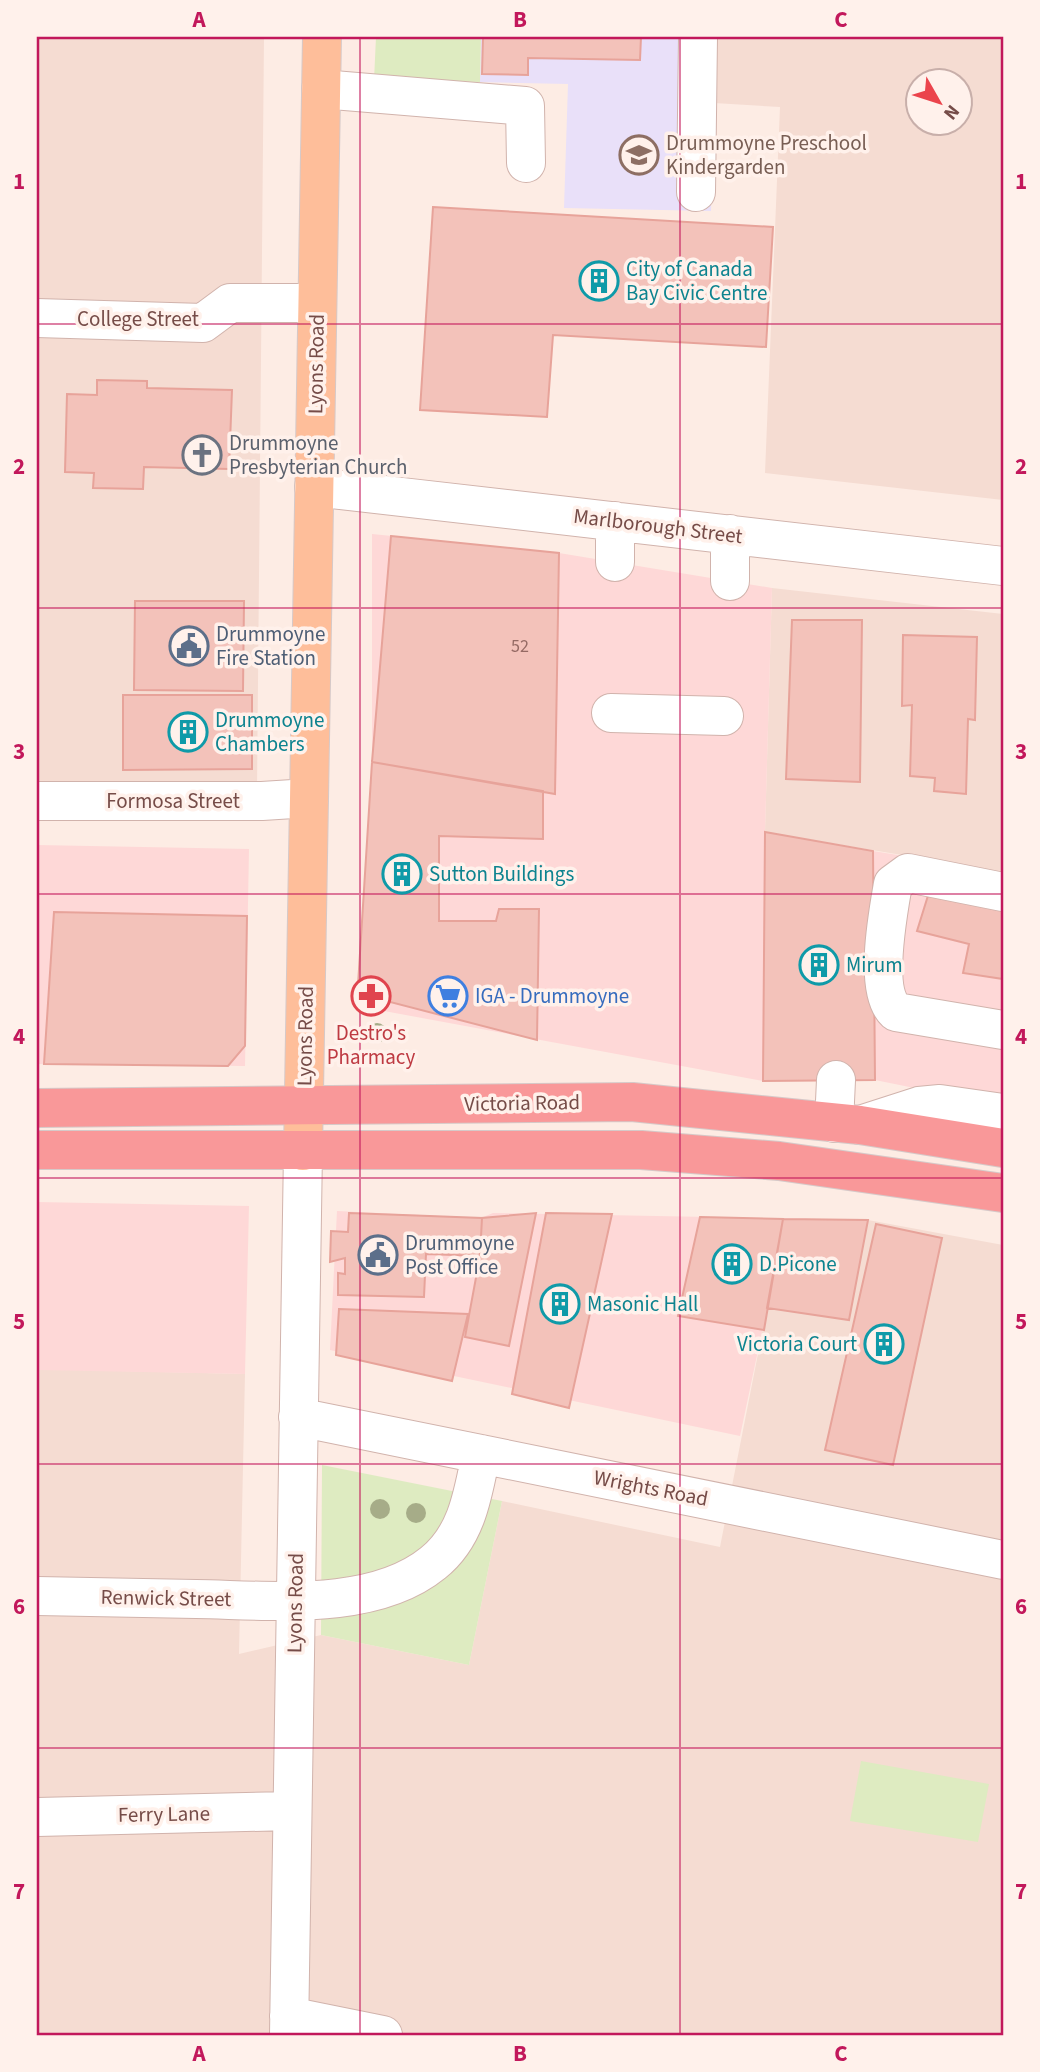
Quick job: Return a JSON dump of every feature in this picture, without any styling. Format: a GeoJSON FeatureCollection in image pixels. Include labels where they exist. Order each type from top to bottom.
{"type":"FeatureCollection","features":[{"type":"Feature","properties":{"kind":"highway","name":"Victoria Road"},"geometry":{"type":"LineString","coordinates":[[37,1108],[632,1101],[847,1124],[1003,1148]]}},
{"type":"Feature","properties":{"kind":"highway"},"geometry":{"type":"LineString","coordinates":[[37,1150],[640,1150],[779,1161],[1003,1193]]}},
{"type":"Feature","properties":{"kind":"main road","name":"Lyons Road"},"geometry":{"type":"LineString","coordinates":[[303,1151],[322,37]]}},
{"type":"Feature","properties":{"kind":"street"},"geometry":{"type":"LineString","coordinates":[[696,192],[698,37]]}},
{"type":"Feature","properties":{"kind":"street"},"geometry":{"type":"LineString","coordinates":[[321,89],[525,106],[526,163]]}},
{"type":"Feature","properties":{"kind":"street","name":"College Street"},"geometry":{"type":"LineString","coordinates":[[37,318],[204,323],[230,303],[317,303]]}},
{"type":"Feature","properties":{"kind":"street","name":"Marlborough Street"},"geometry":{"type":"LineString","coordinates":[[314,487],[1003,566]]}},
{"type":"Feature","properties":{"kind":"street"},"geometry":{"type":"LineString","coordinates":[[615,521],[615,562]]}},
{"type":"Feature","properties":{"kind":"street"},"geometry":{"type":"LineString","coordinates":[[730,534],[730,580]]}},
{"type":"Feature","properties":{"kind":"street"},"geometry":{"type":"LineString","coordinates":[[611,713],[724,716]]}},
{"type":"Feature","properties":{"kind":"street","name":"Formosa Street"},"geometry":{"type":"LineString","coordinates":[[37,801],[262,801],[309,798]]}},
{"type":"Feature","properties":{"kind":"street"},"geometry":{"type":"LineString","coordinates":[[1003,892],[908,873],[893,884],[884,932],[886,996],[896,1012],[1003,1030]]}},
{"type":"Feature","properties":{"kind":"street"},"geometry":{"type":"LineString","coordinates":[[836,1080],[847,1124],[919,1106],[940,1104],[1003,1113]]}},
{"type":"Feature","properties":{"kind":"street","name":"Lyons Road"},"geometry":{"type":"LineString","coordinates":[[289,2026],[303,1151]]}},
{"type":"Feature","properties":{"kind":"street","name":"Wrights Road"},"geometry":{"type":"LineString","coordinates":[[298,1417],[1003,1560]]}},
{"type":"Feature","properties":{"kind":"street","name":"Renwick Street"},"geometry":{"type":"LineString","coordinates":[[37,1596],[295,1601],[360,1594],[399,1584],[435,1562],[464,1525],[481,1454]]}},
{"type":"Feature","properties":{"kind":"street","name":"Ferry Lane"},"geometry":{"type":"LineString","coordinates":[[37,1817],[291,1811]]}},
{"type":"Feature","properties":{"kind":"street"},"geometry":{"type":"LineString","coordinates":[[289,2026],[383,2035]]}},
{"type":"Feature","properties":{"kind":"shaded area"},"geometry":{"type":"Polygon","coordinates":[[[37,37],[264,37],[257,790],[37,782],[37,37]]]}},
{"type":"Feature","properties":{"kind":"shaded area","name":"Drummoyne Preschool Kindergarden"},"geometry":{"type":"Polygon","coordinates":[[[481,37],[716,37],[711,211],[564,208],[568,84],[480,82],[481,37]]]}},
{"type":"Feature","properties":{"kind":"shaded area"},"geometry":{"type":"Polygon","coordinates":[[[716,37],[1003,37],[1003,500],[765,473],[780,107],[714,103],[716,37]]]}},
{"type":"Feature","properties":{"kind":"shaded area"},"geometry":{"type":"Polygon","coordinates":[[[372,534],[559,553],[772,588],[765,832],[763,1081],[357,1006],[372,762],[372,534]]]}},
{"type":"Feature","properties":{"kind":"shaded area"},"geometry":{"type":"Polygon","coordinates":[[[772,588],[1003,614],[1003,872],[765,832],[772,588]]]}},
{"type":"Feature","properties":{"kind":"shaded area"},"geometry":{"type":"Polygon","coordinates":[[[37,845],[249,849],[245,1066],[37,1064],[37,845]]]}},
{"type":"Feature","properties":{"kind":"shaded area"},"geometry":{"type":"Polygon","coordinates":[[[873,851],[1003,872],[1003,1106],[875,1080],[873,851]]]}},
{"type":"Feature","properties":{"kind":"shaded area"},"geometry":{"type":"Polygon","coordinates":[[[37,1202],[249,1206],[245,1374],[37,1370],[37,1202]]]}},
{"type":"Feature","properties":{"kind":"shaded area"},"geometry":{"type":"Polygon","coordinates":[[[337,1211],[481,1218],[493,1213],[868,1220],[849,1320],[767,1308],[740,1436],[330,1350],[337,1211]]]}},
{"type":"Feature","properties":{"kind":"shaded area"},"geometry":{"type":"Polygon","coordinates":[[[868,1220],[1003,1245],[1003,2035],[37,2035],[37,1369],[245,1374],[239,1654],[321,1635],[469,1665],[502,1501],[720,1547],[767,1308],[849,1320],[868,1220]]]}},
{"type":"Feature","properties":{"kind":"green space"},"geometry":{"type":"Polygon","coordinates":[[[376,37],[481,37],[480,82],[374,80],[376,37]]]}},
{"type":"Feature","properties":{"kind":"green space"},"geometry":{"type":"Polygon","coordinates":[[[322,1465],[502,1501],[469,1665],[321,1635],[322,1465]]]}},
{"type":"Feature","properties":{"kind":"green space"},"geometry":{"type":"Polygon","coordinates":[[[861,1761],[989,1784],[978,1842],[850,1821],[861,1761]]]}},
{"type":"Feature","properties":{"kind":"building"},"geometry":{"type":"Polygon","coordinates":[[[483,37],[641,37],[640,60],[528,58],[528,75],[482,74],[483,37]]]}},
{"type":"Feature","properties":{"kind":"building","name":"City of Canada Bay Civic Centre"},"geometry":{"type":"Polygon","coordinates":[[[433,207],[773,227],[766,347],[553,335],[547,417],[420,410],[433,207]]]}},
{"type":"Feature","properties":{"kind":"building"},"geometry":{"type":"Polygon","coordinates":[[[97,380],[147,381],[147,388],[232,390],[229,469],[144,467],[143,489],[93,488],[94,473],[65,472],[67,394],[97,395],[97,380]]]}},
{"type":"Feature","properties":{"kind":"building"},"geometry":{"type":"Polygon","coordinates":[[[391,536],[559,553],[555,794],[372,762],[391,536]]]}},
{"type":"Feature","properties":{"kind":"building","name":"Drummoyne Fire Station"},"geometry":{"type":"Polygon","coordinates":[[[135,601],[244,601],[243,691],[134,690],[135,601]]]}},
{"type":"Feature","properties":{"kind":"building"},"geometry":{"type":"Polygon","coordinates":[[[792,620],[862,620],[860,782],[786,779],[792,620]]]}},
{"type":"Feature","properties":{"kind":"building"},"geometry":{"type":"Polygon","coordinates":[[[903,635],[977,637],[975,720],[968,719],[966,794],[934,791],[935,778],[910,776],[912,705],[902,706],[903,635]]]}},
{"type":"Feature","properties":{"kind":"building","name":"Drummoyne Chambers"},"geometry":{"type":"Polygon","coordinates":[[[123,695],[252,695],[252,769],[123,770],[123,695]]]}},
{"type":"Feature","properties":{"kind":"building","name":"Sutton Buildings"},"geometry":{"type":"Polygon","coordinates":[[[372,762],[543,791],[543,839],[439,836],[439,921],[496,921],[499,909],[539,909],[537,1040],[363,995],[358,985],[372,762]]]}},
{"type":"Feature","properties":{"kind":"building","name":"Mirum"},"geometry":{"type":"Polygon","coordinates":[[[765,832],[873,851],[875,1080],[763,1081],[765,832]]]}},
{"type":"Feature","properties":{"kind":"building"},"geometry":{"type":"Polygon","coordinates":[[[931,886],[1003,901],[1003,979],[963,973],[969,944],[917,931],[931,886]]]}},
{"type":"Feature","properties":{"kind":"building"},"geometry":{"type":"Polygon","coordinates":[[[54,912],[247,916],[245,1046],[228,1066],[44,1064],[54,912]]]}},
{"type":"Feature","properties":{"kind":"building","name":"Drummoyne Post Office"},"geometry":{"type":"Polygon","coordinates":[[[349,1213],[482,1218],[480,1256],[426,1254],[424,1297],[338,1295],[338,1273],[345,1274],[345,1258],[330,1262],[331,1231],[348,1232],[349,1213]]]}},
{"type":"Feature","properties":{"kind":"building"},"geometry":{"type":"Polygon","coordinates":[[[536,1213],[509,1346],[465,1337],[480,1256],[482,1218],[536,1213]]]}},
{"type":"Feature","properties":{"kind":"building","name":"Masonic Hall"},"geometry":{"type":"Polygon","coordinates":[[[546,1213],[612,1214],[569,1408],[512,1394],[546,1213]]]}},
{"type":"Feature","properties":{"kind":"building","name":"D.Picone"},"geometry":{"type":"Polygon","coordinates":[[[700,1217],[783,1219],[764,1330],[678,1316],[700,1217]]]}},
{"type":"Feature","properties":{"kind":"building"},"geometry":{"type":"Polygon","coordinates":[[[783,1219],[868,1220],[849,1320],[767,1308],[783,1219]]]}},
{"type":"Feature","properties":{"kind":"building","name":"Victoria Court"},"geometry":{"type":"Polygon","coordinates":[[[876,1224],[942,1238],[893,1465],[825,1450],[876,1224]]]}},
{"type":"Feature","properties":{"kind":"building"},"geometry":{"type":"Polygon","coordinates":[[[339,1309],[468,1314],[452,1381],[336,1355],[339,1309]]]}},
{"type":"Feature","properties":{"kind":"place","name":"Drummoyne Preschool Kindergarden"},"geometry":{"type":"Point","coordinates":[639,155]}},
{"type":"Feature","properties":{"kind":"place","name":"City of Canada Bay Civic Centre"},"geometry":{"type":"Point","coordinates":[599,281]}},
{"type":"Feature","properties":{"kind":"place","name":"Drummoyne Presbyterian Church"},"geometry":{"type":"Point","coordinates":[202,455]}},
{"type":"Feature","properties":{"kind":"place","name":"Drummoyne Fire Station"},"geometry":{"type":"Point","coordinates":[189,646]}},
{"type":"Feature","properties":{"kind":"place","name":"Drummoyne Chambers"},"geometry":{"type":"Point","coordinates":[188,732]}},
{"type":"Feature","properties":{"kind":"place","name":"Sutton Buildings"},"geometry":{"type":"Point","coordinates":[402,874]}},
{"type":"Feature","properties":{"kind":"place","name":"Mirum"},"geometry":{"type":"Point","coordinates":[819,965]}},
{"type":"Feature","properties":{"kind":"place","name":"Destro's Pharmacy"},"geometry":{"type":"Point","coordinates":[371,996]}},
{"type":"Feature","properties":{"kind":"place","name":"IGA - Drummoyne"},"geometry":{"type":"Point","coordinates":[448,996]}},
{"type":"Feature","properties":{"kind":"place","name":"Drummoyne Post Office"},"geometry":{"type":"Point","coordinates":[378,1255]}},
{"type":"Feature","properties":{"kind":"place","name":"D.Picone"},"geometry":{"type":"Point","coordinates":[732,1264]}},
{"type":"Feature","properties":{"kind":"place","name":"Masonic Hall"},"geometry":{"type":"Point","coordinates":[560,1304]}},
{"type":"Feature","properties":{"kind":"place","name":"Victoria Court"},"geometry":{"type":"Point","coordinates":[884,1344]}}]}
